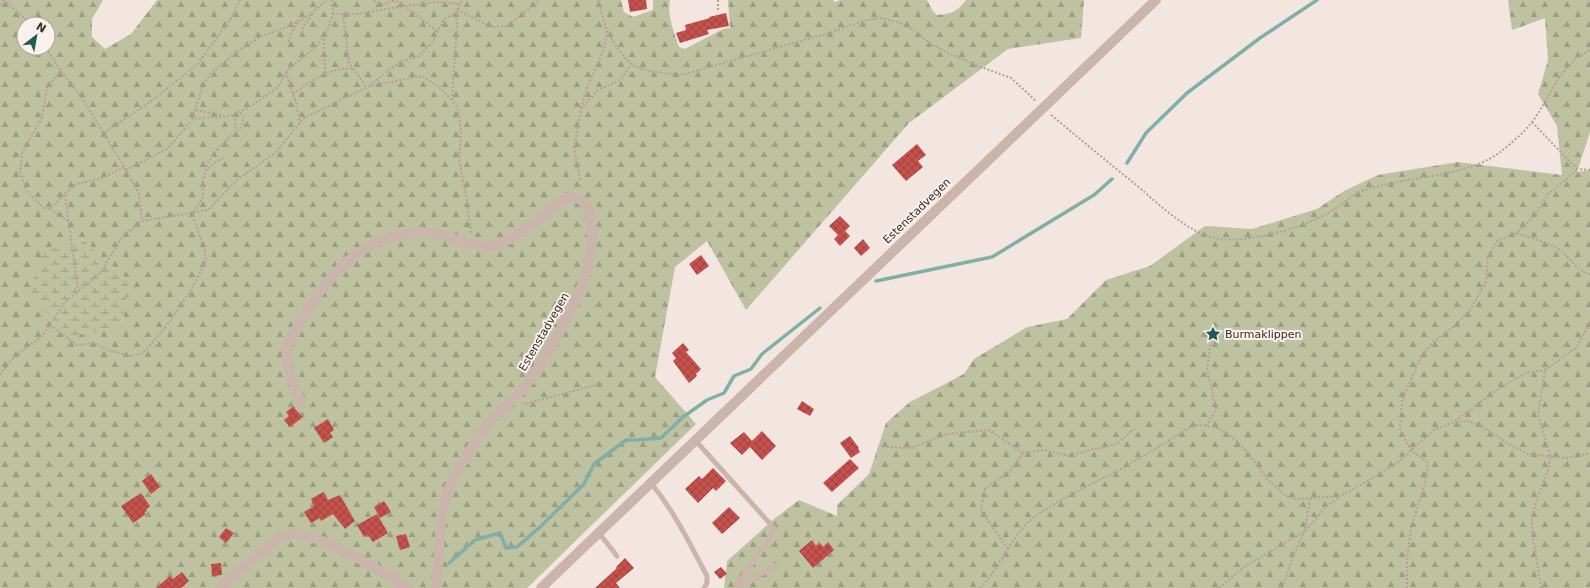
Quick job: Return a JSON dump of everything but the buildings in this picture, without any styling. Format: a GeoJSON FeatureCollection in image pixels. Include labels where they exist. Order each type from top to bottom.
{"type":"FeatureCollection","features":[{"type":"Feature","properties":{"kind":"street","name":"Estenstadvegen"},"geometry":{"type":"LineString","coordinates":[[541,588],[1156,0]]}},
{"type":"Feature","properties":{"kind":"street","name":"Estenstadvegen"},"geometry":{"type":"LineString","coordinates":[[300,405],[300,400],[286,360],[288,344],[332,276],[355,254],[386,238],[425,233],[441,234],[473,244],[490,246],[502,243],[516,235],[567,198],[579,198],[584,202],[590,212],[592,227],[590,256],[580,292],[572,311],[536,371],[521,391],[495,416],[485,428],[450,486],[442,517],[436,588]]}},
{"type":"Feature","properties":{"kind":"street"},"geometry":{"type":"LineString","coordinates":[[220,588],[273,542],[280,537],[293,534],[324,542],[371,565],[408,588]]}},
{"type":"Feature","properties":{"kind":"lane"},"geometry":{"type":"LineString","coordinates":[[695,440],[773,527],[774,530],[737,585],[750,581],[775,566]]}},
{"type":"Feature","properties":{"kind":"lane"},"geometry":{"type":"LineString","coordinates":[[651,483],[683,529],[707,576],[707,583],[704,588]]}},
{"type":"Feature","properties":{"kind":"lane"},"geometry":{"type":"LineString","coordinates":[[599,533],[617,556]]}},
{"type":"Feature","properties":{"kind":"path"},"geometry":{"type":"LineString","coordinates":[[0,5],[4,0],[22,16]]}},
{"type":"Feature","properties":{"kind":"path"},"geometry":{"type":"LineString","coordinates":[[104,132],[150,102],[197,65],[230,20],[240,0]]}},
{"type":"Feature","properties":{"kind":"path"},"geometry":{"type":"LineString","coordinates":[[49,209],[76,184],[103,178],[167,149],[192,119],[203,86],[210,74],[239,50],[262,36],[287,27],[300,20],[315,11],[327,0]]}},
{"type":"Feature","properties":{"kind":"path"},"geometry":{"type":"LineString","coordinates":[[192,119],[232,115],[248,108],[278,87],[286,72],[318,44],[329,26],[333,14],[332,0]]}},
{"type":"Feature","properties":{"kind":"path"},"geometry":{"type":"LineString","coordinates":[[374,0],[380,5],[384,5],[389,1],[395,1],[405,6],[438,32]]}},
{"type":"Feature","properties":{"kind":"path"},"geometry":{"type":"LineString","coordinates":[[452,100],[457,11],[462,0]]}},
{"type":"Feature","properties":{"kind":"path"},"geometry":{"type":"LineString","coordinates":[[457,11],[492,27],[507,26],[540,0]]}},
{"type":"Feature","properties":{"kind":"path"},"geometry":{"type":"LineString","coordinates":[[598,0],[607,30],[621,52],[631,64],[671,75],[685,74],[832,32],[863,21],[880,18],[898,22],[914,30],[931,44],[973,64],[1011,78],[1042,108],[1174,216],[1196,231],[1207,236],[1222,239],[1255,237],[1281,231],[1317,219],[1363,190],[1478,164],[1499,152],[1532,122],[1554,84],[1566,67],[1579,55],[1590,50]]}},
{"type":"Feature","properties":{"kind":"path"},"geometry":{"type":"LineString","coordinates":[[718,0],[718,10]]}},
{"type":"Feature","properties":{"kind":"path"},"geometry":{"type":"LineString","coordinates":[[333,14],[380,11],[438,2],[460,4]]}},
{"type":"Feature","properties":{"kind":"path"},"geometry":{"type":"LineString","coordinates":[[300,37],[303,28],[315,11]]}},
{"type":"Feature","properties":{"kind":"path"},"geometry":{"type":"LineString","coordinates":[[0,375],[11,360],[43,335],[65,302],[100,273],[122,237],[142,221],[208,210],[238,179],[274,154],[304,118],[368,86],[401,61],[418,57],[432,43],[444,19],[457,11]]}},
{"type":"Feature","properties":{"kind":"path"},"geometry":{"type":"LineString","coordinates":[[343,14],[349,63],[368,86]]}},
{"type":"Feature","properties":{"kind":"path"},"geometry":{"type":"LineString","coordinates":[[288,42],[293,30],[300,20]]}},
{"type":"Feature","properties":{"kind":"path"},"geometry":{"type":"LineString","coordinates":[[580,180],[574,148],[581,109],[586,90],[604,49],[607,30]]}},
{"type":"Feature","properties":{"kind":"path"},"geometry":{"type":"LineString","coordinates":[[324,34],[325,73]]}},
{"type":"Feature","properties":{"kind":"path"},"geometry":{"type":"LineString","coordinates":[[51,56],[82,98],[104,132],[139,194],[142,221]]}},
{"type":"Feature","properties":{"kind":"path"},"geometry":{"type":"LineString","coordinates":[[581,109],[598,90],[622,78],[631,64]]}},
{"type":"Feature","properties":{"kind":"path"},"geometry":{"type":"LineString","coordinates":[[293,94],[325,73],[344,68],[354,69]]}},
{"type":"Feature","properties":{"kind":"path"},"geometry":{"type":"LineString","coordinates":[[61,71],[47,87],[42,118],[22,153],[20,172],[26,192],[44,208],[49,209],[69,222]]}},
{"type":"Feature","properties":{"kind":"path"},"geometry":{"type":"LineString","coordinates":[[286,72],[300,123]]}},
{"type":"Feature","properties":{"kind":"path"},"geometry":{"type":"LineString","coordinates":[[368,86],[422,76],[438,86],[458,108],[461,133],[459,160],[473,244]]}},
{"type":"Feature","properties":{"kind":"path"},"geometry":{"type":"LineString","coordinates":[[196,110],[226,116]]}},
{"type":"Feature","properties":{"kind":"path"},"geometry":{"type":"LineString","coordinates":[[193,212],[203,197],[203,181],[207,164],[219,147],[242,127],[244,122],[240,111]]}},
{"type":"Feature","properties":{"kind":"path"},"geometry":{"type":"LineString","coordinates":[[232,115],[235,120],[236,132]]}},
{"type":"Feature","properties":{"kind":"path"},"geometry":{"type":"LineString","coordinates":[[1532,122],[1578,169],[1590,170]]}},
{"type":"Feature","properties":{"kind":"path"},"geometry":{"type":"LineString","coordinates":[[205,172],[216,161],[223,158]]}},
{"type":"Feature","properties":{"kind":"path"},"geometry":{"type":"LineString","coordinates":[[1407,588],[1407,560],[1411,528],[1425,483],[1428,463],[1411,450],[1400,431],[1402,400],[1420,359],[1432,343],[1453,327],[1470,310],[1486,282],[1488,258],[1497,241],[1517,233],[1536,214],[1548,194],[1578,169]]}},
{"type":"Feature","properties":{"kind":"path"},"geometry":{"type":"LineString","coordinates":[[65,195],[78,291]]}},
{"type":"Feature","properties":{"kind":"path"},"geometry":{"type":"LineString","coordinates":[[50,325],[77,345],[94,342],[108,350],[130,356],[143,353],[168,324],[194,285],[206,261],[205,252],[193,212]]}},
{"type":"Feature","properties":{"kind":"path"},"geometry":{"type":"LineString","coordinates":[[1517,233],[1558,249],[1567,256],[1575,267],[1590,274]]}},
{"type":"Feature","properties":{"kind":"path"},"geometry":{"type":"LineString","coordinates":[[1282,588],[1295,551],[1305,531],[1328,505],[1340,496],[1398,462],[1434,430],[1454,422],[1497,390],[1526,373],[1545,370],[1576,348],[1590,323]]}},
{"type":"Feature","properties":{"kind":"path"},"geometry":{"type":"LineString","coordinates":[[1206,426],[1216,410],[1207,369],[1211,339]]}},
{"type":"Feature","properties":{"kind":"path"},"geometry":{"type":"LineString","coordinates":[[1542,588],[1532,531],[1532,519],[1536,501],[1549,468],[1550,456],[1538,415],[1545,370]]}},
{"type":"Feature","properties":{"kind":"path"},"geometry":{"type":"LineString","coordinates":[[513,399],[525,404],[603,383]]}},
{"type":"Feature","properties":{"kind":"path"},"geometry":{"type":"LineString","coordinates":[[1454,422],[1467,422],[1480,425],[1528,454],[1567,458],[1590,453]]}},
{"type":"Feature","properties":{"kind":"path"},"geometry":{"type":"LineString","coordinates":[[980,588],[988,580],[1023,528],[1033,519],[1080,489],[1126,466],[1189,428],[1206,426],[1218,428],[1238,442],[1267,479],[1286,496],[1295,499],[1310,499],[1340,496]]}},
{"type":"Feature","properties":{"kind":"path"},"geometry":{"type":"LineString","coordinates":[[887,447],[911,448],[947,434],[988,430],[1023,453],[1045,450],[1069,456],[1118,443],[1134,430]]}},
{"type":"Feature","properties":{"kind":"path"},"geometry":{"type":"LineString","coordinates":[[1009,549],[981,511],[984,488],[1009,472],[1023,453]]}},
{"type":"Feature","properties":{"kind":"path"},"geometry":{"type":"LineString","coordinates":[[1305,531],[1310,499]]}},
{"type":"Feature","properties":{"kind":"path"},"geometry":{"type":"LineString","coordinates":[[1219,588],[1244,567],[1305,531]]}},
{"type":"Feature","properties":{"kind":"green space"},"geometry":{"type":"Polygon","coordinates":[[[0,0],[103,0],[92,19],[92,37],[105,49],[131,34],[157,0],[621,0],[624,12],[633,17],[653,10],[653,0],[670,0],[669,12],[673,30],[679,47],[685,49],[723,29],[730,28],[728,0],[833,0],[835,2],[840,0],[927,0],[932,10],[937,15],[953,12],[966,0],[1084,0],[1081,38],[1008,49],[909,123],[746,310],[707,241],[675,267],[655,377],[696,424],[527,588],[0,588],[0,0]],[[81,238],[122,328],[128,280],[81,238]]]}},
{"type":"Feature","properties":{"kind":"green space"},"geometry":{"type":"Polygon","coordinates":[[[1508,0],[1590,0],[1590,132],[1577,172],[1590,170],[1590,588],[724,588],[727,561],[774,519],[799,500],[837,516],[837,505],[869,474],[886,423],[910,402],[964,374],[974,359],[1027,327],[1067,319],[1106,280],[1150,266],[1205,226],[1252,229],[1317,209],[1344,191],[1378,175],[1458,162],[1562,175],[1557,126],[1538,94],[1548,60],[1545,18],[1512,30],[1508,0]]]}},
{"type":"Feature","properties":{"kind":"green space"},"geometry":{"type":"Polygon","coordinates":[[[81,238],[129,280],[122,328],[71,336],[29,294],[42,253],[81,238]]]}},
{"type":"Feature","properties":{"kind":"waterway"},"geometry":{"type":"LineString","coordinates":[[1127,163],[1146,133],[1187,93],[1260,38],[1317,0]]}},
{"type":"Feature","properties":{"kind":"waterway"},"geometry":{"type":"LineString","coordinates":[[876,281],[992,257],[1094,195],[1112,179]]}},
{"type":"Feature","properties":{"kind":"waterway"},"geometry":{"type":"LineString","coordinates":[[449,563],[475,540],[500,533],[506,548],[517,547],[584,484],[594,464],[626,440],[661,438],[683,417],[707,400],[724,393],[734,376],[751,369],[762,354],[820,308]]}},
{"type":"Feature","properties":{"kind":"place","name":"Burmaklippen"},"geometry":{"type":"Point","coordinates":[1213,334]}}]}
